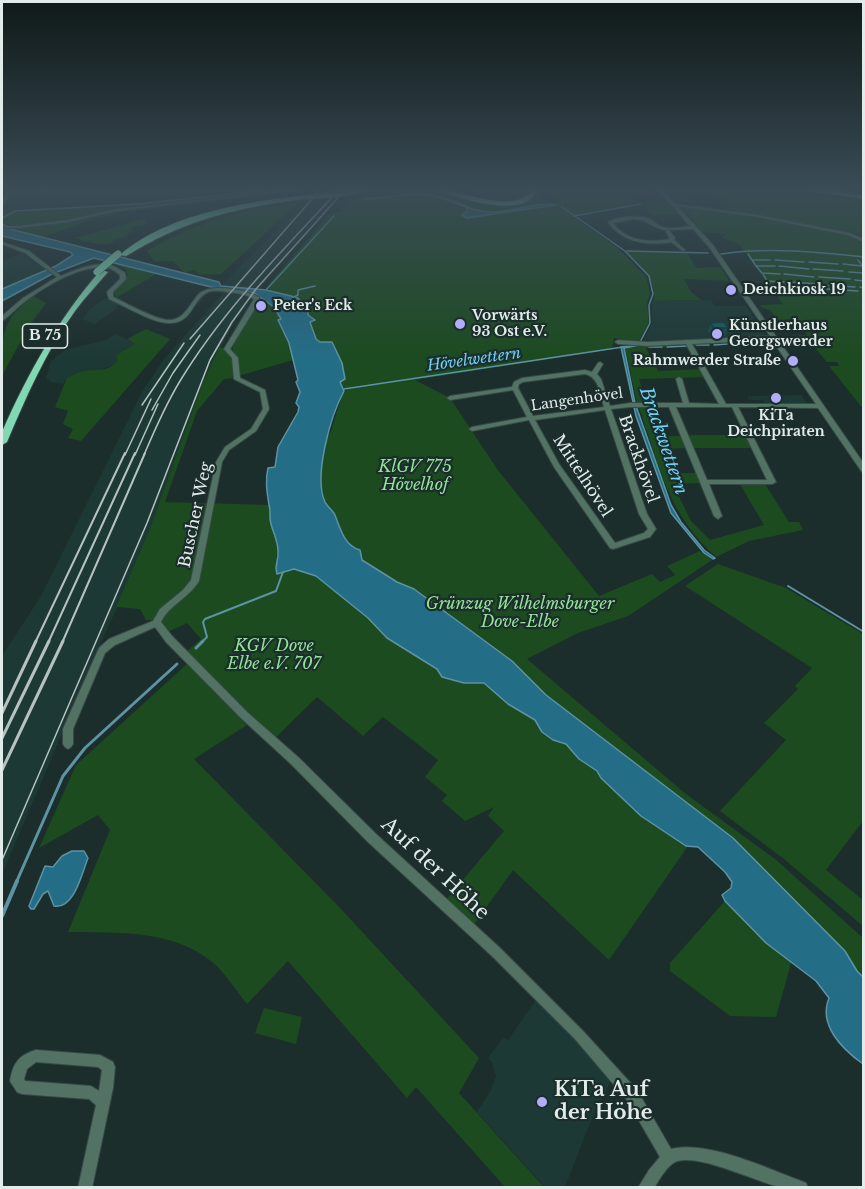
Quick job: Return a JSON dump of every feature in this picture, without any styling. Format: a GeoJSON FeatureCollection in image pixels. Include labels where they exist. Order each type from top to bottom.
{"type":"FeatureCollection","features":[{"type":"Feature","properties":{"kind":"highway","name":"B 75"},"geometry":{"type":"LineString","coordinates":[[2,421],[43,339],[64,308],[100,272],[132,246]]}},
{"type":"Feature","properties":{"kind":"highway","name":"B 75"},"geometry":{"type":"LineString","coordinates":[[121,254],[135,246]]}},
{"type":"Feature","properties":{"kind":"highway","name":"B 75"},"geometry":{"type":"LineString","coordinates":[[2,442],[29,378],[50,340],[100,272]]}},
{"type":"Feature","properties":{"kind":"street"},"geometry":{"type":"LineString","coordinates":[[2,319],[21,299],[58,274],[27,252],[12,246]]}},
{"type":"Feature","properties":{"kind":"street"},"geometry":{"type":"LineString","coordinates":[[679,246],[683,250]]}},
{"type":"Feature","properties":{"kind":"street"},"geometry":{"type":"LineString","coordinates":[[710,246],[864,470]]}},
{"type":"Feature","properties":{"kind":"street","name":"Buscher Weg"},"geometry":{"type":"LineString","coordinates":[[58,274],[92,267],[117,268],[123,272],[123,277],[111,291],[111,298],[163,322],[183,318],[204,292],[209,290],[249,293],[256,296],[257,301],[227,349],[235,358],[237,379],[264,392],[265,413],[254,430],[230,446],[222,456],[216,475],[195,581],[189,592],[160,614],[156,623]]}},
{"type":"Feature","properties":{"kind":"street"},"geometry":{"type":"LineString","coordinates":[[618,342],[643,344],[773,338]]}},
{"type":"Feature","properties":{"kind":"street"},"geometry":{"type":"LineString","coordinates":[[688,342],[724,406]]}},
{"type":"Feature","properties":{"kind":"street"},"geometry":{"type":"LineString","coordinates":[[450,398],[515,388],[516,383],[522,380],[585,372],[594,374],[600,364]]}},
{"type":"Feature","properties":{"kind":"street","name":"Brackhövel"},"geometry":{"type":"LineString","coordinates":[[594,374],[597,377],[643,514],[652,529],[647,535],[613,546]]}},
{"type":"Feature","properties":{"kind":"street"},"geometry":{"type":"LineString","coordinates":[[680,379],[687,406]]}},
{"type":"Feature","properties":{"kind":"street","name":"Mittelhövel"},"geometry":{"type":"LineString","coordinates":[[515,388],[556,465],[613,546]]}},
{"type":"Feature","properties":{"kind":"street","name":"Langenhövel"},"geometry":{"type":"LineString","coordinates":[[472,429],[530,418],[635,405],[820,406]]}},
{"type":"Feature","properties":{"kind":"street"},"geometry":{"type":"LineString","coordinates":[[672,406],[718,516]]}},
{"type":"Feature","properties":{"kind":"street"},"geometry":{"type":"LineString","coordinates":[[704,482],[772,482],[734,406]]}},
{"type":"Feature","properties":{"kind":"street"},"geometry":{"type":"LineString","coordinates":[[68,744],[68,729],[102,651],[112,642],[156,623]]}},
{"type":"Feature","properties":{"kind":"street","name":"Auf der Höhe"},"geometry":{"type":"LineString","coordinates":[[156,623],[244,714],[372,838],[496,952],[579,1035],[632,1095],[669,1159]]}},
{"type":"Feature","properties":{"kind":"street"},"geometry":{"type":"LineString","coordinates":[[85,1188],[103,1102],[108,1071],[104,1062],[36,1056],[28,1058],[21,1065],[17,1081],[22,1087],[91,1093],[103,1102]]}},
{"type":"Feature","properties":{"kind":"street"},"geometry":{"type":"LineString","coordinates":[[645,1188],[669,1159],[679,1153],[704,1155],[801,1188]]}},
{"type":"Feature","properties":{"kind":"shaded area"},"geometry":{"type":"Polygon","coordinates":[[[260,246],[296,246],[257,290],[221,286],[260,246]]]}},
{"type":"Feature","properties":{"kind":"shaded area"},"geometry":{"type":"Polygon","coordinates":[[[22,253],[46,270],[2,289],[2,261],[22,253]]]}},
{"type":"Feature","properties":{"kind":"shaded area"},"geometry":{"type":"Polygon","coordinates":[[[224,292],[244,294],[243,297],[251,298],[231,328],[207,374],[149,531],[2,874],[2,656],[41,596],[142,392],[164,359],[224,292]]]}},
{"type":"Feature","properties":{"kind":"shaded area"},"geometry":{"type":"Polygon","coordinates":[[[106,298],[119,303],[116,309],[95,324],[82,319],[91,308],[106,298]]]}},
{"type":"Feature","properties":{"kind":"shaded area"},"geometry":{"type":"Polygon","coordinates":[[[711,300],[715,306],[746,306],[766,336],[643,341],[652,323],[652,301],[711,300]]]}},
{"type":"Feature","properties":{"kind":"shaded area"},"geometry":{"type":"Polygon","coordinates":[[[116,334],[135,344],[116,355],[117,361],[113,365],[95,372],[81,371],[67,378],[63,384],[51,382],[46,378],[51,361],[65,350],[106,340],[116,334]]]}},
{"type":"Feature","properties":{"kind":"shaded area","name":"KiTa Deichpiraten"},"geometry":{"type":"Polygon","coordinates":[[[802,395],[806,403],[765,403],[763,400],[749,400],[747,396],[802,395]]]}},
{"type":"Feature","properties":{"kind":"shaded area","name":"KiTa Auf der Höhe"},"geometry":{"type":"Polygon","coordinates":[[[536,1000],[580,1044],[611,1080],[588,1128],[565,1187],[545,1187],[477,1112],[490,1092],[496,1076],[488,1058],[504,1037],[508,1040],[536,1000]]]}},
{"type":"Feature","properties":{"kind":"green space"},"geometry":{"type":"Polygon","coordinates":[[[155,246],[251,246],[221,274],[200,275],[194,270],[185,273],[173,261],[155,262],[147,251],[155,246]]]}},
{"type":"Feature","properties":{"kind":"green space"},"geometry":{"type":"Polygon","coordinates":[[[302,246],[616,246],[646,277],[650,293],[647,303],[649,323],[639,341],[614,338],[612,349],[415,380],[450,398],[497,469],[599,596],[652,574],[660,582],[675,575],[667,566],[700,551],[712,560],[628,616],[578,633],[527,659],[686,794],[775,859],[863,938],[863,977],[845,951],[733,838],[546,695],[512,661],[414,589],[397,582],[362,560],[341,532],[335,514],[325,503],[320,477],[324,443],[331,431],[343,392],[349,389],[341,387],[342,363],[332,342],[320,342],[316,339],[310,321],[314,320],[308,315],[308,311],[298,298],[269,292],[270,283],[302,246]]]}},
{"type":"Feature","properties":{"kind":"green space"},"geometry":{"type":"Polygon","coordinates":[[[741,246],[863,246],[863,409],[829,366],[839,366],[837,362],[827,362],[810,342],[785,341],[781,336],[807,335],[799,325],[801,325],[798,319],[777,320],[771,311],[760,305],[783,304],[741,246]]]}},
{"type":"Feature","properties":{"kind":"green space"},"geometry":{"type":"Polygon","coordinates":[[[626,251],[687,252],[696,268],[720,267],[729,281],[684,279],[691,292],[702,300],[654,301],[650,279],[626,251]]]}},
{"type":"Feature","properties":{"kind":"green space"},"geometry":{"type":"Polygon","coordinates":[[[119,263],[158,273],[116,298],[114,292],[128,275],[126,269],[117,265],[119,263]]]}},
{"type":"Feature","properties":{"kind":"green space"},"geometry":{"type":"Polygon","coordinates":[[[33,296],[46,303],[29,326],[2,376],[5,330],[14,313],[33,296]]]}},
{"type":"Feature","properties":{"kind":"green space"},"geometry":{"type":"Polygon","coordinates":[[[262,299],[269,303],[279,316],[293,360],[238,376],[232,345],[262,299]]]}},
{"type":"Feature","properties":{"kind":"green space"},"geometry":{"type":"Polygon","coordinates":[[[146,329],[170,339],[81,441],[68,438],[73,429],[63,424],[68,411],[55,407],[67,378],[80,372],[109,368],[117,361],[116,355],[135,344],[127,339],[146,329]]]}},
{"type":"Feature","properties":{"kind":"green space"},"geometry":{"type":"Polygon","coordinates":[[[686,343],[688,346],[646,348],[658,371],[702,369],[707,377],[639,379],[644,394],[641,395],[643,404],[637,403],[625,348],[686,343]]]}},
{"type":"Feature","properties":{"kind":"green space","name":"KGV Dove Elbe e.V. 707"},"geometry":{"type":"Polygon","coordinates":[[[219,348],[225,348],[233,358],[234,378],[224,379],[197,411],[165,502],[269,505],[277,549],[275,564],[309,572],[316,576],[368,618],[387,638],[437,669],[442,677],[464,683],[484,683],[508,704],[535,720],[542,732],[553,740],[566,744],[579,759],[597,771],[601,778],[641,816],[688,846],[609,960],[513,870],[473,926],[446,900],[504,831],[488,816],[494,807],[465,821],[442,801],[447,795],[425,777],[438,760],[383,717],[363,736],[317,697],[274,739],[251,720],[187,651],[201,639],[187,623],[166,633],[161,620],[146,620],[140,609],[117,607],[104,635],[149,531],[202,385],[219,348]]]}},
{"type":"Feature","properties":{"kind":"green space"},"geometry":{"type":"Polygon","coordinates":[[[639,408],[647,408],[657,436],[681,436],[686,448],[661,449],[670,473],[696,473],[700,483],[673,484],[691,521],[710,540],[764,525],[740,484],[765,484],[789,522],[799,522],[803,530],[749,541],[716,557],[699,540],[676,506],[667,488],[639,408]]]}},
{"type":"Feature","properties":{"kind":"green space"},"geometry":{"type":"Polygon","coordinates":[[[687,435],[745,435],[752,448],[693,448],[687,435]]]}},
{"type":"Feature","properties":{"kind":"green space"},"geometry":{"type":"Polygon","coordinates":[[[718,564],[786,588],[863,634],[863,821],[826,870],[863,900],[863,926],[784,859],[720,811],[786,740],[764,723],[798,689],[795,686],[812,668],[685,586],[718,564]]]}},
{"type":"Feature","properties":{"kind":"green space"},"geometry":{"type":"Polygon","coordinates":[[[187,664],[247,725],[194,759],[341,909],[479,1058],[459,1093],[544,1187],[505,1187],[416,1087],[407,1098],[288,961],[247,1004],[216,965],[178,943],[161,938],[124,933],[68,932],[110,830],[98,815],[39,848],[76,765],[187,664]]]}},
{"type":"Feature","properties":{"kind":"green space"},"geometry":{"type":"Polygon","coordinates":[[[725,901],[755,933],[791,963],[776,1017],[730,1016],[670,971],[670,963],[725,901]]]}},
{"type":"Feature","properties":{"kind":"green space"},"geometry":{"type":"Polygon","coordinates":[[[264,1008],[302,1017],[296,1044],[255,1033],[264,1008]]]}},
{"type":"Feature","properties":{"kind":"water"},"geometry":{"type":"Polygon","coordinates":[[[47,246],[79,246],[219,282],[221,286],[266,290],[298,298],[308,311],[308,315],[315,320],[310,322],[316,339],[320,342],[332,342],[342,363],[345,379],[340,382],[344,391],[329,430],[321,477],[325,502],[334,514],[347,541],[360,550],[362,560],[397,582],[414,589],[512,661],[546,695],[733,838],[845,951],[863,977],[863,1064],[840,1044],[829,1027],[826,1008],[829,998],[816,981],[766,943],[725,901],[722,895],[731,888],[732,882],[725,872],[698,847],[686,846],[641,816],[601,778],[597,771],[579,759],[566,744],[553,740],[542,732],[535,720],[508,704],[484,683],[464,683],[442,677],[437,669],[387,638],[368,618],[316,576],[294,569],[277,574],[278,547],[270,522],[267,473],[268,468],[275,467],[278,447],[298,412],[299,407],[296,403],[300,392],[289,343],[278,320],[281,319],[274,307],[254,293],[211,287],[94,258],[52,274],[2,301],[2,289],[56,266],[73,255],[70,252],[47,246]]]}},
{"type":"Feature","properties":{"kind":"water"},"geometry":{"type":"Polygon","coordinates":[[[640,345],[624,348],[635,403],[671,505],[681,522],[704,550],[715,558],[713,559],[704,553],[671,513],[636,416],[621,347],[640,345]]]}},
{"type":"Feature","properties":{"kind":"water"},"geometry":{"type":"Polygon","coordinates":[[[72,851],[84,851],[88,858],[72,897],[61,906],[54,906],[48,891],[43,894],[34,909],[31,909],[29,906],[45,866],[53,867],[62,856],[72,851]]]}},
{"type":"Feature","properties":{"kind":"building"},"geometry":{"type":"Polygon","coordinates":[[[724,322],[728,328],[714,328],[710,323],[724,322]]]}},
{"type":"Feature","properties":{"kind":"waterway"},"geometry":{"type":"LineString","coordinates":[[266,290],[306,246]]}},
{"type":"Feature","properties":{"kind":"waterway","name":"Hövelwettern"},"geometry":{"type":"LineString","coordinates":[[619,246],[649,276],[653,294],[649,305],[650,323],[639,344]]}},
{"type":"Feature","properties":{"kind":"waterway"},"geometry":{"type":"LineString","coordinates":[[627,251],[708,253]]}},
{"type":"Feature","properties":{"kind":"waterway"},"geometry":{"type":"LineString","coordinates":[[721,254],[775,251],[864,257]]}},
{"type":"Feature","properties":{"kind":"waterway"},"geometry":{"type":"LineString","coordinates":[[748,254],[752,260]]}},
{"type":"Feature","properties":{"kind":"waterway"},"geometry":{"type":"LineString","coordinates":[[752,260],[770,260]]}},
{"type":"Feature","properties":{"kind":"waterway"},"geometry":{"type":"LineString","coordinates":[[752,260],[756,266]]}},
{"type":"Feature","properties":{"kind":"waterway"},"geometry":{"type":"LineString","coordinates":[[775,260],[804,262]]}},
{"type":"Feature","properties":{"kind":"waterway"},"geometry":{"type":"LineString","coordinates":[[858,260],[864,268]]}},
{"type":"Feature","properties":{"kind":"waterway"},"geometry":{"type":"LineString","coordinates":[[809,262],[838,264]]}},
{"type":"Feature","properties":{"kind":"waterway"},"geometry":{"type":"LineString","coordinates":[[843,264],[862,266]]}},
{"type":"Feature","properties":{"kind":"waterway"},"geometry":{"type":"LineString","coordinates":[[756,266],[775,266]]}},
{"type":"Feature","properties":{"kind":"waterway"},"geometry":{"type":"LineString","coordinates":[[756,266],[762,273],[780,274]]}},
{"type":"Feature","properties":{"kind":"waterway"},"geometry":{"type":"LineString","coordinates":[[779,266],[809,269]]}},
{"type":"Feature","properties":{"kind":"waterway"},"geometry":{"type":"LineString","coordinates":[[813,269],[843,271]]}},
{"type":"Feature","properties":{"kind":"waterway"},"geometry":{"type":"LineString","coordinates":[[849,272],[864,273]]}},
{"type":"Feature","properties":{"kind":"waterway"},"geometry":{"type":"LineString","coordinates":[[763,274],[767,281]]}},
{"type":"Feature","properties":{"kind":"waterway"},"geometry":{"type":"LineString","coordinates":[[784,274],[814,277]]}},
{"type":"Feature","properties":{"kind":"waterway"},"geometry":{"type":"LineString","coordinates":[[819,277],[850,279]]}},
{"type":"Feature","properties":{"kind":"waterway"},"geometry":{"type":"LineString","coordinates":[[855,280],[864,281]]}},
{"type":"Feature","properties":{"kind":"waterway"},"geometry":{"type":"LineString","coordinates":[[767,281],[784,282]]}},
{"type":"Feature","properties":{"kind":"waterway"},"geometry":{"type":"LineString","coordinates":[[767,281],[770,285],[786,285]]}},
{"type":"Feature","properties":{"kind":"waterway"},"geometry":{"type":"LineString","coordinates":[[789,282],[819,284]]}},
{"type":"Feature","properties":{"kind":"waterway"},"geometry":{"type":"LineString","coordinates":[[824,285],[855,287]]}},
{"type":"Feature","properties":{"kind":"waterway"},"geometry":{"type":"LineString","coordinates":[[292,298],[298,295],[298,290],[315,286]]}},
{"type":"Feature","properties":{"kind":"waterway"},"geometry":{"type":"LineString","coordinates":[[792,286],[821,288]]}},
{"type":"Feature","properties":{"kind":"waterway"},"geometry":{"type":"LineString","coordinates":[[860,287],[864,288]]}},
{"type":"Feature","properties":{"kind":"waterway"},"geometry":{"type":"LineString","coordinates":[[827,289],[858,291]]}},
{"type":"Feature","properties":{"kind":"waterway"},"geometry":{"type":"LineString","coordinates":[[714,345],[727,344]]}},
{"type":"Feature","properties":{"kind":"waterway"},"geometry":{"type":"LineString","coordinates":[[696,345],[709,345]]}},
{"type":"Feature","properties":{"kind":"waterway"},"geometry":{"type":"LineString","coordinates":[[667,347],[687,346]]}},
{"type":"Feature","properties":{"kind":"waterway","name":"Hövelwettern"},"geometry":{"type":"LineString","coordinates":[[344,389],[623,347]]}},
{"type":"Feature","properties":{"kind":"waterway"},"geometry":{"type":"LineString","coordinates":[[649,347],[662,347]]}},
{"type":"Feature","properties":{"kind":"waterway"},"geometry":{"type":"LineString","coordinates":[[196,648],[207,637],[203,622],[205,619],[276,591],[283,572]]}},
{"type":"Feature","properties":{"kind":"waterway","name":"Brackwettern"},"geometry":{"type":"LineString","coordinates":[[788,586],[864,632]]}},
{"type":"Feature","properties":{"kind":"waterway"},"geometry":{"type":"LineString","coordinates":[[16,883],[63,776],[85,748],[177,664]]}},
{"type":"Feature","properties":{"kind":"waterway"},"geometry":{"type":"LineString","coordinates":[[2,916],[17,881]]}},
{"type":"Feature","properties":{"kind":"tram line"},"geometry":{"type":"LineString","coordinates":[[2,860],[147,523],[210,360],[232,322],[256,289],[294,246]]}},
{"type":"Feature","properties":{"kind":"railway"},"geometry":{"type":"LineString","coordinates":[[190,339],[271,246]]}},
{"type":"Feature","properties":{"kind":"railway"},"geometry":{"type":"LineString","coordinates":[[144,455],[175,390],[197,355],[234,306],[287,246]]}},
{"type":"Feature","properties":{"kind":"railway"},"geometry":{"type":"LineString","coordinates":[[152,410],[173,373],[200,335]]}},
{"type":"Feature","properties":{"kind":"railway"},"geometry":{"type":"LineString","coordinates":[[142,405],[184,343]]}},
{"type":"Feature","properties":{"kind":"railway"},"geometry":{"type":"LineString","coordinates":[[125,455],[151,399]]}},
{"type":"Feature","properties":{"kind":"railway"},"geometry":{"type":"LineString","coordinates":[[135,455],[158,404]]}},
{"type":"Feature","properties":{"kind":"railway"},"geometry":{"type":"LineString","coordinates":[[35,643],[125,453]]}},
{"type":"Feature","properties":{"kind":"railway"},"geometry":{"type":"LineString","coordinates":[[48,643],[135,453]]}},
{"type":"Feature","properties":{"kind":"railway"},"geometry":{"type":"LineString","coordinates":[[62,643],[145,453]]}},
{"type":"Feature","properties":{"kind":"railway"},"geometry":{"type":"LineString","coordinates":[[2,713],[36,641]]}},
{"type":"Feature","properties":{"kind":"railway"},"geometry":{"type":"LineString","coordinates":[[2,738],[49,641]]}},
{"type":"Feature","properties":{"kind":"railway"},"geometry":{"type":"LineString","coordinates":[[2,770],[63,641]]}},
{"type":"Feature","properties":{"kind":"place","name":"Deichkiosk 19"},"geometry":{"type":"Point","coordinates":[731,290]}},
{"type":"Feature","properties":{"kind":"place","name":"Peter's Eck"},"geometry":{"type":"Point","coordinates":[261,306]}},
{"type":"Feature","properties":{"kind":"place","name":"Vorwärts 93 Ost e.V."},"geometry":{"type":"Point","coordinates":[460,324]}},
{"type":"Feature","properties":{"kind":"place","name":"Künstlerhaus Georgswerder"},"geometry":{"type":"Point","coordinates":[717,334]}},
{"type":"Feature","properties":{"kind":"place","name":"Rahmwerder Straße"},"geometry":{"type":"Point","coordinates":[793,361]}},
{"type":"Feature","properties":{"kind":"place","name":"KiTa Deichpiraten"},"geometry":{"type":"Point","coordinates":[776,398]}},
{"type":"Feature","properties":{"kind":"place","name":"KiTa Auf der Höhe"},"geometry":{"type":"Point","coordinates":[542,1102]}},
{"type":"Feature","properties":{"kind":"park label","name":"KlGV 775 Hövelhof"},"geometry":{"type":"Point","coordinates":[415,476]}},
{"type":"Feature","properties":{"kind":"park label","name":"Grünzug Wilhelmsburger Dove-Elbe"},"geometry":{"type":"Point","coordinates":[520,613]}}]}
